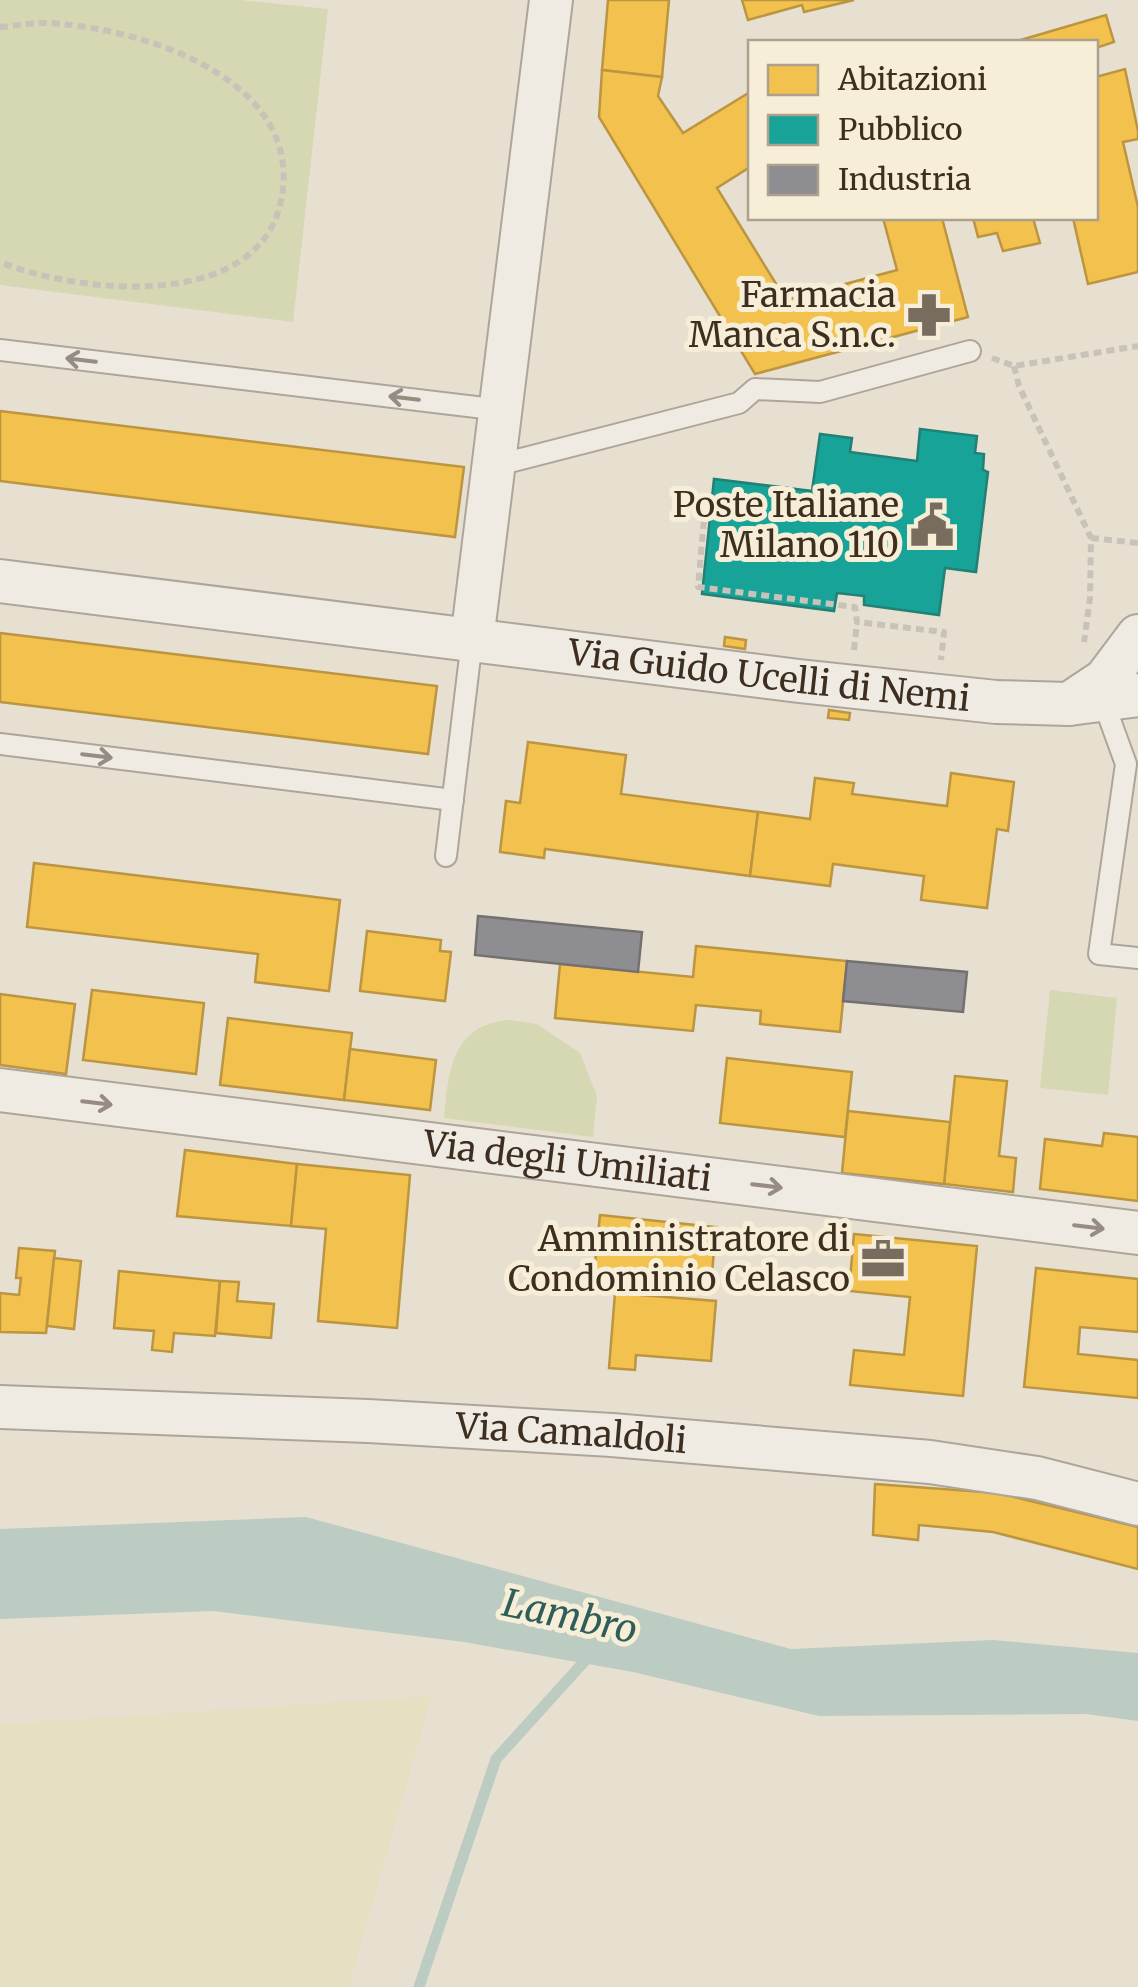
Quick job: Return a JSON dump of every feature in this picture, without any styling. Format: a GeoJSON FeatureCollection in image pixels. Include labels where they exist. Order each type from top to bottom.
{"type":"FeatureCollection","features":[{"type":"Feature","properties":{"kind":"street"},"geometry":{"type":"LineString","coordinates":[[472,640],[552,0]]}},
{"type":"Feature","properties":{"kind":"street","name":"Via Guido Ucelli di Nemi"},"geometry":{"type":"LineString","coordinates":[[0,581],[996,702],[1097,689]]}},
{"type":"Feature","properties":{"kind":"street"},"geometry":{"type":"LineString","coordinates":[[1097,689],[1138,636]]}},
{"type":"Feature","properties":{"kind":"street","name":"Via degli Umiliati"},"geometry":{"type":"LineString","coordinates":[[0,1090],[1138,1233]]}},
{"type":"Feature","properties":{"kind":"street","name":"Via Camaldoli"},"geometry":{"type":"LineString","coordinates":[[0,1407],[368,1421],[672,1440],[930,1462],[1037,1478],[1138,1504]]}},
{"type":"Feature","properties":{"kind":"lane"},"geometry":{"type":"LineString","coordinates":[[0,350],[501,410]]}},
{"type":"Feature","properties":{"kind":"lane"},"geometry":{"type":"LineString","coordinates":[[494,466],[739,403],[755,389],[820,392],[970,351]]}},
{"type":"Feature","properties":{"kind":"lane"},"geometry":{"type":"LineString","coordinates":[[446,856],[472,640]]}},
{"type":"Feature","properties":{"kind":"lane"},"geometry":{"type":"LineString","coordinates":[[1097,689],[1132,765],[1099,954],[1138,958]]}},
{"type":"Feature","properties":{"kind":"lane"},"geometry":{"type":"LineString","coordinates":[[0,744],[453,800]]}},
{"type":"Feature","properties":{"kind":"path"},"geometry":{"type":"LineString","coordinates":[[0,27],[46,23],[145,39],[193,58],[239,87],[262,116],[274,137],[283,187],[267,233],[245,258],[210,275],[174,285],[136,288],[75,282],[0,262]]}},
{"type":"Feature","properties":{"kind":"path"},"geometry":{"type":"LineString","coordinates":[[970,351],[1014,366],[1138,346]]}},
{"type":"Feature","properties":{"kind":"path"},"geometry":{"type":"LineString","coordinates":[[1014,366],[1019,386],[1092,538],[1090,598],[1097,689]]}},
{"type":"Feature","properties":{"kind":"path"},"geometry":{"type":"LineString","coordinates":[[705,508],[698,587],[855,607],[854,651]]}},
{"type":"Feature","properties":{"kind":"path"},"geometry":{"type":"LineString","coordinates":[[1092,538],[1138,543]]}},
{"type":"Feature","properties":{"kind":"path"},"geometry":{"type":"LineString","coordinates":[[857,622],[944,632],[940,660]]}},
{"type":"Feature","properties":{"kind":"shaded area"},"geometry":{"type":"Polygon","coordinates":[[[432,1696],[349,1987],[0,1987],[0,1724],[432,1696]]]}},
{"type":"Feature","properties":{"kind":"green space"},"geometry":{"type":"Polygon","coordinates":[[[0,0],[240,0],[328,9],[293,322],[0,285],[0,0]]]}},
{"type":"Feature","properties":{"kind":"green space"},"geometry":{"type":"Polygon","coordinates":[[[1050,990],[1117,998],[1108,1095],[1040,1088],[1050,990]]]}},
{"type":"Feature","properties":{"kind":"green space"},"geometry":{"type":"Polygon","coordinates":[[[510,1020],[537,1024],[580,1053],[597,1096],[593,1137],[444,1118],[452,1067],[465,1040],[491,1023],[510,1020]]]}},
{"type":"Feature","properties":{"kind":"water","name":"Lambro"},"geometry":{"type":"Polygon","coordinates":[[[306,1517],[791,1649],[993,1640],[1138,1653],[1138,1721],[1086,1714],[819,1716],[633,1672],[464,1642],[213,1611],[0,1619],[0,1529],[306,1517]]]}},
{"type":"Feature","properties":{"kind":"building: Abitazioni"},"geometry":{"type":"Polygon","coordinates":[[[608,0],[669,0],[662,77],[602,70],[608,0]]]}},
{"type":"Feature","properties":{"kind":"building: Abitazioni"},"geometry":{"type":"Polygon","coordinates":[[[742,0],[854,0],[804,12],[802,5],[748,20],[742,0]]]}},
{"type":"Feature","properties":{"kind":"building: Abitazioni"},"geometry":{"type":"Polygon","coordinates":[[[1106,15],[1114,42],[1098,47],[1098,40],[1021,40],[1106,15]]]}},
{"type":"Feature","properties":{"kind":"building: Abitazioni"},"geometry":{"type":"Polygon","coordinates":[[[1125,69],[1138,131],[1138,139],[1123,142],[1138,207],[1138,272],[1088,284],[1073,220],[1098,220],[1098,76],[1125,69]]]}},
{"type":"Feature","properties":{"kind":"building: Abitazioni"},"geometry":{"type":"Polygon","coordinates":[[[602,70],[662,77],[658,96],[683,133],[748,93],[748,168],[717,188],[786,300],[897,270],[884,220],[943,220],[968,317],[755,374],[599,117],[602,70]]]}},
{"type":"Feature","properties":{"kind":"building: Abitazioni"},"geometry":{"type":"Polygon","coordinates":[[[974,220],[1034,220],[1040,243],[1003,251],[997,233],[978,237],[974,220]]]}},
{"type":"Feature","properties":{"kind":"building: Abitazioni"},"geometry":{"type":"Polygon","coordinates":[[[0,411],[464,467],[455,537],[0,481],[0,411]]]}},
{"type":"Feature","properties":{"kind":"building: Abitazioni"},"geometry":{"type":"Polygon","coordinates":[[[0,633],[437,686],[428,754],[0,702],[0,633]]]}},
{"type":"Feature","properties":{"kind":"building: Abitazioni"},"geometry":{"type":"Polygon","coordinates":[[[725,637],[746,640],[745,649],[724,646],[725,637]]]}},
{"type":"Feature","properties":{"kind":"building: Abitazioni"},"geometry":{"type":"Polygon","coordinates":[[[829,710],[850,713],[849,720],[828,718],[829,710]]]}},
{"type":"Feature","properties":{"kind":"building: Abitazioni"},"geometry":{"type":"Polygon","coordinates":[[[528,742],[626,755],[621,794],[758,812],[750,876],[545,849],[544,858],[500,852],[506,801],[520,803],[528,742]]]}},
{"type":"Feature","properties":{"kind":"building: Abitazioni"},"geometry":{"type":"Polygon","coordinates":[[[951,773],[1014,782],[1008,831],[997,829],[987,908],[921,900],[924,876],[833,864],[830,886],[750,876],[758,812],[810,819],[815,778],[854,783],[852,794],[947,806],[951,773]]]}},
{"type":"Feature","properties":{"kind":"building: Abitazioni"},"geometry":{"type":"Polygon","coordinates":[[[34,863],[340,900],[329,991],[255,982],[258,954],[27,927],[34,863]]]}},
{"type":"Feature","properties":{"kind":"building: Abitazioni"},"geometry":{"type":"Polygon","coordinates":[[[367,931],[441,940],[440,951],[451,952],[445,1001],[360,991],[367,931]]]}},
{"type":"Feature","properties":{"kind":"building: Abitazioni"},"geometry":{"type":"Polygon","coordinates":[[[696,946],[847,961],[840,1032],[760,1024],[761,1011],[696,1005],[693,1031],[555,1018],[560,964],[693,977],[696,946]]]}},
{"type":"Feature","properties":{"kind":"building: Abitazioni"},"geometry":{"type":"Polygon","coordinates":[[[92,990],[204,1003],[196,1074],[83,1060],[92,990]]]}},
{"type":"Feature","properties":{"kind":"building: Abitazioni"},"geometry":{"type":"Polygon","coordinates":[[[0,994],[75,1004],[66,1074],[0,1065],[0,994]]]}},
{"type":"Feature","properties":{"kind":"building: Abitazioni"},"geometry":{"type":"Polygon","coordinates":[[[228,1018],[352,1033],[344,1100],[220,1085],[228,1018]]]}},
{"type":"Feature","properties":{"kind":"building: Abitazioni"},"geometry":{"type":"Polygon","coordinates":[[[350,1049],[436,1060],[430,1110],[344,1100],[350,1049]]]}},
{"type":"Feature","properties":{"kind":"building: Abitazioni"},"geometry":{"type":"Polygon","coordinates":[[[727,1058],[852,1072],[845,1137],[720,1123],[727,1058]]]}},
{"type":"Feature","properties":{"kind":"building: Abitazioni"},"geometry":{"type":"Polygon","coordinates":[[[955,1076],[1007,1081],[999,1156],[1016,1158],[1013,1192],[944,1184],[955,1076]]]}},
{"type":"Feature","properties":{"kind":"building: Abitazioni"},"geometry":{"type":"Polygon","coordinates":[[[848,1111],[950,1122],[944,1184],[842,1173],[848,1111]]]}},
{"type":"Feature","properties":{"kind":"building: Abitazioni"},"geometry":{"type":"Polygon","coordinates":[[[1104,1133],[1138,1137],[1138,1201],[1040,1189],[1045,1139],[1102,1146],[1104,1133]]]}},
{"type":"Feature","properties":{"kind":"building: Abitazioni"},"geometry":{"type":"Polygon","coordinates":[[[185,1150],[297,1164],[291,1226],[177,1216],[185,1150]]]}},
{"type":"Feature","properties":{"kind":"building: Abitazioni"},"geometry":{"type":"Polygon","coordinates":[[[297,1164],[410,1175],[397,1328],[318,1321],[326,1229],[291,1226],[297,1164]]]}},
{"type":"Feature","properties":{"kind":"building: Abitazioni"},"geometry":{"type":"Polygon","coordinates":[[[600,1215],[716,1227],[711,1285],[594,1273],[600,1215]]]}},
{"type":"Feature","properties":{"kind":"building: Abitazioni"},"geometry":{"type":"Polygon","coordinates":[[[854,1234],[977,1246],[963,1396],[850,1385],[854,1350],[904,1355],[910,1297],[849,1291],[854,1234]]]}},
{"type":"Feature","properties":{"kind":"building: Abitazioni"},"geometry":{"type":"Polygon","coordinates":[[[19,1248],[55,1251],[46,1333],[0,1332],[0,1293],[19,1295],[19,1248]]]}},
{"type":"Feature","properties":{"kind":"building: Abitazioni"},"geometry":{"type":"Polygon","coordinates":[[[54,1258],[81,1261],[74,1329],[47,1326],[54,1258]]]}},
{"type":"Feature","properties":{"kind":"building: Abitazioni"},"geometry":{"type":"Polygon","coordinates":[[[1036,1268],[1138,1279],[1138,1332],[1080,1327],[1078,1354],[1138,1360],[1138,1398],[1024,1387],[1036,1268]]]}},
{"type":"Feature","properties":{"kind":"building: Abitazioni"},"geometry":{"type":"Polygon","coordinates":[[[119,1271],[220,1281],[215,1336],[174,1333],[172,1352],[152,1350],[154,1331],[114,1328],[119,1271]]]}},
{"type":"Feature","properties":{"kind":"building: Abitazioni"},"geometry":{"type":"Polygon","coordinates":[[[220,1281],[239,1282],[237,1301],[274,1304],[271,1338],[216,1333],[220,1281]]]}},
{"type":"Feature","properties":{"kind":"building: Abitazioni"},"geometry":{"type":"Polygon","coordinates":[[[615,1293],[716,1301],[711,1361],[636,1355],[635,1370],[609,1368],[615,1293]]]}},
{"type":"Feature","properties":{"kind":"building: Abitazioni"},"geometry":{"type":"Polygon","coordinates":[[[875,1484],[997,1493],[1138,1527],[1138,1569],[993,1532],[919,1525],[918,1540],[873,1535],[875,1484]]]}},
{"type":"Feature","properties":{"kind":"building: Pubblico"},"geometry":{"type":"Polygon","coordinates":[[[920,429],[977,436],[975,453],[984,454],[983,470],[988,472],[976,572],[945,568],[939,615],[864,605],[864,596],[837,593],[834,611],[702,594],[714,479],[812,491],[820,434],[852,438],[850,452],[917,461],[920,429]]]}},
{"type":"Feature","properties":{"kind":"building: Industria"},"geometry":{"type":"Polygon","coordinates":[[[478,916],[642,932],[638,972],[475,955],[478,916]]]}},
{"type":"Feature","properties":{"kind":"building: Industria"},"geometry":{"type":"Polygon","coordinates":[[[847,961],[967,972],[963,1012],[843,1001],[847,961]]]}},
{"type":"Feature","properties":{"kind":"waterway","name":"Lambro"},"geometry":{"type":"LineString","coordinates":[[419,1987],[496,1759],[592,1653]]}},
{"type":"Feature","properties":{"kind":"place","name":"Farmacia Manca S.n.c."},"geometry":{"type":"Point","coordinates":[929,315]}},
{"type":"Feature","properties":{"kind":"place","name":"Poste Italiane Milano 110"},"geometry":{"type":"Point","coordinates":[932,525]}},
{"type":"Feature","properties":{"kind":"place","name":"Amministratore di Condominio Celasco"},"geometry":{"type":"Point","coordinates":[883,1259]}}]}
